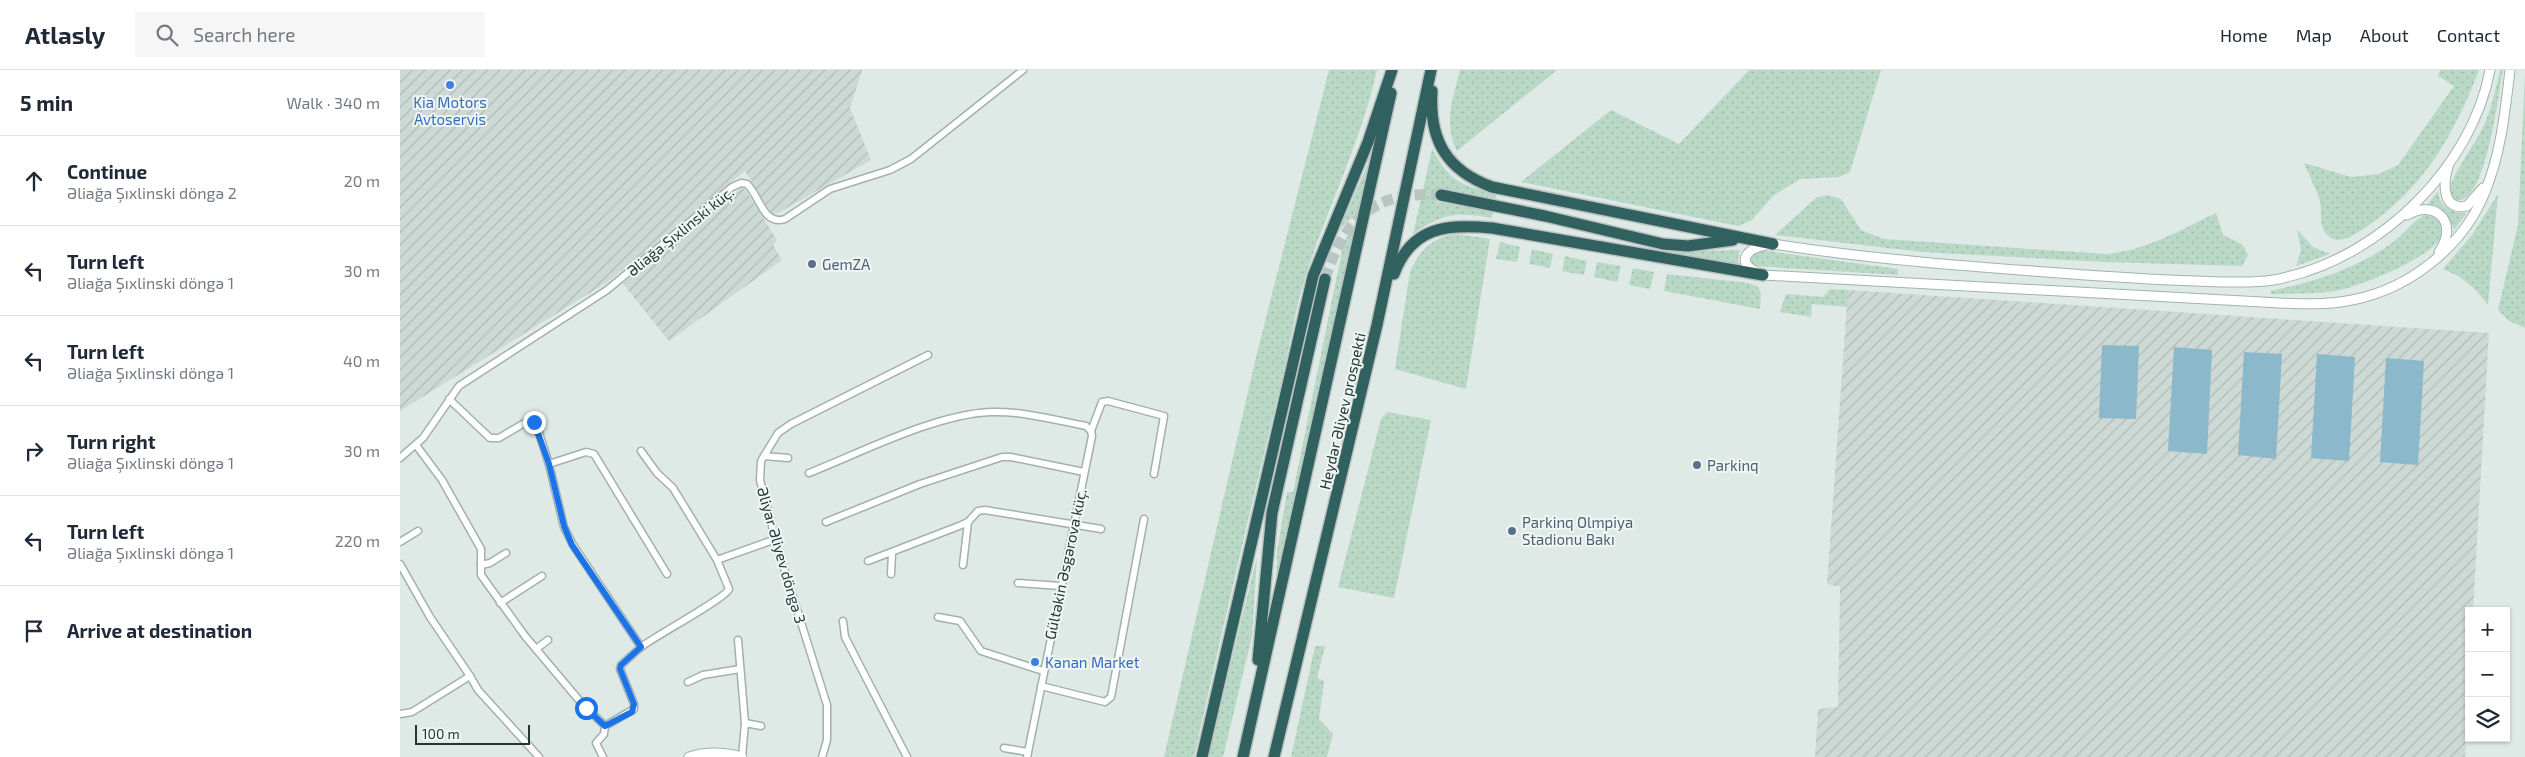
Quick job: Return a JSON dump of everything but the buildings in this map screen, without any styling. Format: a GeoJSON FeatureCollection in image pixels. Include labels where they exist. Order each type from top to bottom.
{"type":"FeatureCollection","features":[{"type":"Feature","properties":{"kind":"highway"},"geometry":{"type":"LineString","coordinates":[[1202,757],[1314,276],[1368,142],[1392,70]]}},
{"type":"Feature","properties":{"kind":"highway","name":"Heydər Əliyev prospekti"},"geometry":{"type":"LineString","coordinates":[[1241,757],[1249,729],[1396,70]]}},
{"type":"Feature","properties":{"kind":"highway"},"geometry":{"type":"LineString","coordinates":[[1432,70],[1431,109],[1438,140],[1450,161],[1474,180],[1492,187],[1773,244]]}},
{"type":"Feature","properties":{"kind":"highway","name":"Heydər Əliyev prospekti"},"geometry":{"type":"LineString","coordinates":[[1274,757],[1377,325],[1432,70]]}},
{"type":"Feature","properties":{"kind":"highway"},"geometry":{"type":"LineString","coordinates":[[1440,195],[1670,245],[1698,245],[1740,238]]}},
{"type":"Feature","properties":{"kind":"highway"},"geometry":{"type":"LineString","coordinates":[[1377,325],[1394,273],[1405,251],[1427,233],[1450,226],[1492,228],[1763,275]]}},
{"type":"Feature","properties":{"kind":"highway"},"geometry":{"type":"LineString","coordinates":[[1249,729],[1259,656],[1272,513],[1325,279]]}},
{"type":"Feature","properties":{"kind":"main road"},"geometry":{"type":"LineString","coordinates":[[2490,70],[2478,113],[2449,162],[2416,203],[2370,242],[2327,264],[2285,278],[2261,282],[2131,278],[1914,262],[1773,244],[1754,247],[1746,254],[1748,266],[1763,275],[2310,304],[2353,300],[2380,292],[2406,280],[2446,250],[2467,225],[2478,207],[2490,177],[2502,133],[2510,70]]}},
{"type":"Feature","properties":{"kind":"main road"},"geometry":{"type":"LineString","coordinates":[[2449,162],[2444,190],[2446,197],[2456,206],[2462,207],[2472,202],[2490,177]]}},
{"type":"Feature","properties":{"kind":"main road"},"geometry":{"type":"LineString","coordinates":[[2395,222],[2420,209],[2440,213],[2448,227],[2448,236],[2432,262]]}},
{"type":"Feature","properties":{"kind":"main road"},"geometry":{"type":"LineString","coordinates":[[688,757],[714,753],[742,757]]}},
{"type":"Feature","properties":{"kind":"street","name":"Əliağa Şıxlinski küç."},"geometry":{"type":"LineString","coordinates":[[400,458],[416,445],[465,381],[607,290],[732,187],[742,183],[747,184],[770,218],[777,221],[785,219],[830,190],[890,170],[910,159],[1023,70]]}},
{"type":"Feature","properties":{"kind":"street","name":"Əliyar Əliyev döngə 3"},"geometry":{"type":"LineString","coordinates":[[822,757],[827,740],[827,705],[776,539],[759,470],[764,456],[778,433],[791,424],[928,355]]}},
{"type":"Feature","properties":{"kind":"street"},"geometry":{"type":"LineString","coordinates":[[449,400],[488,436],[495,439],[531,419],[537,426],[549,464],[564,526],[572,545],[641,647]]}},
{"type":"Feature","properties":{"kind":"street","name":"Gültəkin Əsgərova küç."},"geometry":{"type":"LineString","coordinates":[[1028,754],[1040,686],[1092,436],[1091,431],[1100,405],[1105,401],[1161,414],[1165,419],[1154,474]]}},
{"type":"Feature","properties":{"kind":"street"},"geometry":{"type":"LineString","coordinates":[[809,473],[958,415],[990,412],[1018,414],[1086,426],[1091,431]]}},
{"type":"Feature","properties":{"kind":"street"},"geometry":{"type":"LineString","coordinates":[[416,445],[442,480],[481,549],[481,575],[536,649],[578,699],[605,726]]}},
{"type":"Feature","properties":{"kind":"street"},"geometry":{"type":"LineString","coordinates":[[605,726],[634,709],[634,704],[620,669],[621,665],[641,647],[665,630],[728,593],[728,583],[716,560],[673,488],[657,473],[641,451]]}},
{"type":"Feature","properties":{"kind":"street"},"geometry":{"type":"LineString","coordinates":[[549,464],[586,452],[594,454],[667,574]]}},
{"type":"Feature","properties":{"kind":"street"},"geometry":{"type":"LineString","coordinates":[[764,456],[788,458]]}},
{"type":"Feature","properties":{"kind":"street"},"geometry":{"type":"LineString","coordinates":[[826,522],[920,484],[1002,457],[1012,457],[1084,472]]}},
{"type":"Feature","properties":{"kind":"street"},"geometry":{"type":"LineString","coordinates":[[963,565],[968,522],[973,514],[985,510],[1100,529]]}},
{"type":"Feature","properties":{"kind":"street"},"geometry":{"type":"LineString","coordinates":[[1040,686],[1105,702],[1111,698],[1144,519]]}},
{"type":"Feature","properties":{"kind":"street"},"geometry":{"type":"LineString","coordinates":[[868,561],[968,522]]}},
{"type":"Feature","properties":{"kind":"street"},"geometry":{"type":"LineString","coordinates":[[400,542],[418,530]]}},
{"type":"Feature","properties":{"kind":"street"},"geometry":{"type":"LineString","coordinates":[[716,560],[776,539]]}},
{"type":"Feature","properties":{"kind":"street"},"geometry":{"type":"LineString","coordinates":[[481,565],[490,563],[506,553]]}},
{"type":"Feature","properties":{"kind":"street"},"geometry":{"type":"LineString","coordinates":[[891,574],[892,553]]}},
{"type":"Feature","properties":{"kind":"street"},"geometry":{"type":"LineString","coordinates":[[400,564],[430,617],[478,690],[539,757]]}},
{"type":"Feature","properties":{"kind":"street"},"geometry":{"type":"LineString","coordinates":[[500,603],[542,576]]}},
{"type":"Feature","properties":{"kind":"street"},"geometry":{"type":"LineString","coordinates":[[1018,583],[1061,586]]}},
{"type":"Feature","properties":{"kind":"street"},"geometry":{"type":"LineString","coordinates":[[938,617],[960,621],[981,651],[1043,672]]}},
{"type":"Feature","properties":{"kind":"street"},"geometry":{"type":"LineString","coordinates":[[842,621],[846,637],[907,757]]}},
{"type":"Feature","properties":{"kind":"street"},"geometry":{"type":"LineString","coordinates":[[536,649],[548,640]]}},
{"type":"Feature","properties":{"kind":"street"},"geometry":{"type":"LineString","coordinates":[[738,640],[745,723],[742,757]]}},
{"type":"Feature","properties":{"kind":"street"},"geometry":{"type":"LineString","coordinates":[[688,682],[703,675],[740,669]]}},
{"type":"Feature","properties":{"kind":"street"},"geometry":{"type":"LineString","coordinates":[[400,714],[412,712],[470,676]]}},
{"type":"Feature","properties":{"kind":"street"},"geometry":{"type":"LineString","coordinates":[[745,723],[761,726]]}},
{"type":"Feature","properties":{"kind":"street"},"geometry":{"type":"LineString","coordinates":[[603,757],[596,743],[604,734],[605,726]]}},
{"type":"Feature","properties":{"kind":"street"},"geometry":{"type":"LineString","coordinates":[[1004,748],[1028,754]]}},
{"type":"Feature","properties":{"kind":"shaded area"},"geometry":{"type":"Polygon","coordinates":[[[400,70],[862,70],[850,108],[871,160],[773,216],[745,171],[609,281],[400,411],[400,70]]]}},
{"type":"Feature","properties":{"kind":"shaded area"},"geometry":{"type":"Polygon","coordinates":[[[741,188],[745,189],[777,240],[773,245],[782,260],[669,341],[623,284],[741,188]]]}},
{"type":"Feature","properties":{"kind":"shaded area"},"geometry":{"type":"Polygon","coordinates":[[[1848,290],[2489,333],[2473,607],[2465,607],[2465,757],[1815,757],[1818,709],[1838,707],[1840,587],[1827,584],[1848,290]]]}},
{"type":"Feature","properties":{"kind":"green space"},"geometry":{"type":"Polygon","coordinates":[[[1329,70],[1377,70],[1362,122],[1302,288],[1194,757],[1164,757],[1256,357],[1329,70]]]}},
{"type":"Feature","properties":{"kind":"green space"},"geometry":{"type":"Polygon","coordinates":[[[1460,70],[1557,70],[1457,151],[1453,141],[1450,121],[1452,101],[1460,70]]]}},
{"type":"Feature","properties":{"kind":"green space"},"geometry":{"type":"Polygon","coordinates":[[[1749,70],[1881,70],[1850,172],[1839,177],[1800,179],[1773,196],[1752,220],[1738,226],[1521,182],[1611,110],[1679,144],[1749,70]]]}},
{"type":"Feature","properties":{"kind":"green space"},"geometry":{"type":"Polygon","coordinates":[[[2440,70],[2479,70],[2459,117],[2435,158],[2404,195],[2365,228],[2343,239],[2339,240],[2330,237],[2323,229],[2319,198],[2304,163],[2351,177],[2379,174],[2398,165],[2454,86],[2438,76],[2440,70]]]}},
{"type":"Feature","properties":{"kind":"green space"},"geometry":{"type":"Polygon","coordinates":[[[2500,70],[2503,70],[2493,126],[2488,151],[2480,174],[2472,192],[2461,200],[2449,196],[2453,179],[2485,123],[2492,104],[2500,70]]]}},
{"type":"Feature","properties":{"kind":"green space"},"geometry":{"type":"Polygon","coordinates":[[[2525,74],[2525,328],[2509,321],[2498,310],[2518,225],[2525,74]]]}},
{"type":"Feature","properties":{"kind":"green space"},"geometry":{"type":"Polygon","coordinates":[[[1432,149],[1438,160],[1451,175],[1465,185],[1497,194],[1495,200],[1435,189],[1437,202],[1493,210],[1492,218],[1468,215],[1450,216],[1433,222],[1413,234],[1432,149]]]}},
{"type":"Feature","properties":{"kind":"green space"},"geometry":{"type":"Polygon","coordinates":[[[1371,157],[1359,211],[1339,230],[1371,157]]]}},
{"type":"Feature","properties":{"kind":"green space"},"geometry":{"type":"Polygon","coordinates":[[[2438,191],[2441,202],[2444,205],[2452,211],[2467,213],[2454,230],[2442,209],[2427,205],[2438,191]]]}},
{"type":"Feature","properties":{"kind":"green space"},"geometry":{"type":"Polygon","coordinates":[[[2498,194],[2488,305],[2468,284],[2443,269],[2472,235],[2498,194]]]}},
{"type":"Feature","properties":{"kind":"green space"},"geometry":{"type":"Polygon","coordinates":[[[1828,195],[1841,199],[1861,230],[1884,239],[2106,254],[2135,249],[2176,233],[2216,213],[2223,235],[2242,244],[2248,255],[2242,266],[2105,262],[1922,252],[1775,235],[1816,198],[1828,195]]]}},
{"type":"Feature","properties":{"kind":"green space"},"geometry":{"type":"Polygon","coordinates":[[[2424,215],[2439,218],[2443,233],[2438,242],[2428,250],[2400,267],[2368,281],[2335,291],[2271,294],[2271,291],[2302,284],[2332,274],[2376,254],[2424,215]]]}},
{"type":"Feature","properties":{"kind":"green space"},"geometry":{"type":"Polygon","coordinates":[[[1355,227],[1276,599],[1277,551],[1287,492],[1293,492],[1344,241],[1355,227]]]}},
{"type":"Feature","properties":{"kind":"green space"},"geometry":{"type":"Polygon","coordinates":[[[2297,229],[2313,247],[2330,254],[2296,266],[2301,250],[2297,229]]]}},
{"type":"Feature","properties":{"kind":"green space"},"geometry":{"type":"Polygon","coordinates":[[[1458,234],[1490,239],[1466,389],[1395,369],[1410,272],[1418,257],[1428,246],[1449,235],[1458,234]]]}},
{"type":"Feature","properties":{"kind":"green space"},"geometry":{"type":"Polygon","coordinates":[[[1500,242],[1520,247],[1517,262],[1496,259],[1500,242]]]}},
{"type":"Feature","properties":{"kind":"green space"},"geometry":{"type":"Polygon","coordinates":[[[1532,249],[1553,254],[1550,268],[1529,264],[1532,249]]]}},
{"type":"Feature","properties":{"kind":"green space"},"geometry":{"type":"Polygon","coordinates":[[[1740,250],[1739,266],[1673,256],[1674,251],[1740,250]]]}},
{"type":"Feature","properties":{"kind":"green space"},"geometry":{"type":"Polygon","coordinates":[[[1759,250],[1898,269],[1898,275],[1755,266],[1751,263],[1751,255],[1759,250]]]}},
{"type":"Feature","properties":{"kind":"green space"},"geometry":{"type":"Polygon","coordinates":[[[1565,256],[1587,261],[1584,275],[1562,271],[1565,256]]]}},
{"type":"Feature","properties":{"kind":"green space"},"geometry":{"type":"Polygon","coordinates":[[[1597,262],[1621,266],[1617,282],[1594,277],[1597,262]]]}},
{"type":"Feature","properties":{"kind":"green space"},"geometry":{"type":"Polygon","coordinates":[[[1633,268],[1654,272],[1650,289],[1629,285],[1633,268]]]}},
{"type":"Feature","properties":{"kind":"green space"},"geometry":{"type":"Polygon","coordinates":[[[1667,274],[1749,283],[1758,287],[1761,294],[1760,309],[1664,291],[1667,274]]]}},
{"type":"Feature","properties":{"kind":"green space"},"geometry":{"type":"Polygon","coordinates":[[[1830,289],[1848,290],[1847,307],[1812,304],[1811,317],[1780,312],[1786,294],[1823,297],[1830,289]]]}},
{"type":"Feature","properties":{"kind":"green space"},"geometry":{"type":"Polygon","coordinates":[[[1387,412],[1431,420],[1394,598],[1338,587],[1381,419],[1387,412]]]}},
{"type":"Feature","properties":{"kind":"green space"},"geometry":{"type":"Polygon","coordinates":[[[1257,557],[1252,636],[1223,757],[1208,757],[1257,557]]]}},
{"type":"Feature","properties":{"kind":"green space"},"geometry":{"type":"Polygon","coordinates":[[[1315,646],[1325,646],[1317,678],[1324,681],[1319,719],[1333,734],[1327,757],[1291,757],[1315,646]]]}},
{"type":"Feature","properties":{"kind":"water"},"geometry":{"type":"Polygon","coordinates":[[[2102,345],[2139,346],[2136,419],[2099,418],[2102,345]]]}},
{"type":"Feature","properties":{"kind":"water"},"geometry":{"type":"Polygon","coordinates":[[[2174,347],[2212,350],[2207,454],[2168,451],[2174,347]]]}},
{"type":"Feature","properties":{"kind":"water"},"geometry":{"type":"Polygon","coordinates":[[[2244,352],[2282,354],[2276,459],[2238,455],[2244,352]]]}},
{"type":"Feature","properties":{"kind":"water"},"geometry":{"type":"Polygon","coordinates":[[[2317,354],[2355,357],[2349,461],[2311,458],[2317,354]]]}},
{"type":"Feature","properties":{"kind":"water"},"geometry":{"type":"Polygon","coordinates":[[[2386,358],[2424,361],[2418,465],[2380,462],[2386,358]]]}},
{"type":"Feature","properties":{"kind":"tunnel"},"geometry":{"type":"LineString","coordinates":[[1325,279],[1342,240],[1365,213],[1380,204],[1398,198],[1418,195],[1441,195]]}},
{"type":"Feature","properties":{"kind":"place","name":"Kia Motors Avtoservis"},"geometry":{"type":"Point","coordinates":[450,85]}},
{"type":"Feature","properties":{"kind":"place","name":"GemZA"},"geometry":{"type":"Point","coordinates":[812,264]}},
{"type":"Feature","properties":{"kind":"place","name":"Parkinq"},"geometry":{"type":"Point","coordinates":[1697,465]}},
{"type":"Feature","properties":{"kind":"place","name":"Parkinq Olmpiya Stadionu Bakı"},"geometry":{"type":"Point","coordinates":[1512,531]}},
{"type":"Feature","properties":{"kind":"place","name":"Kənan Market"},"geometry":{"type":"Point","coordinates":[1035,662]}},
{"type":"Feature","properties":{"kind":"route"},"geometry":{"type":"LineString","coordinates":[[534,422],[549,464],[564,526],[572,545],[641,647],[621,665],[620,669],[634,704],[632,712],[605,726],[586,708]]}}]}
